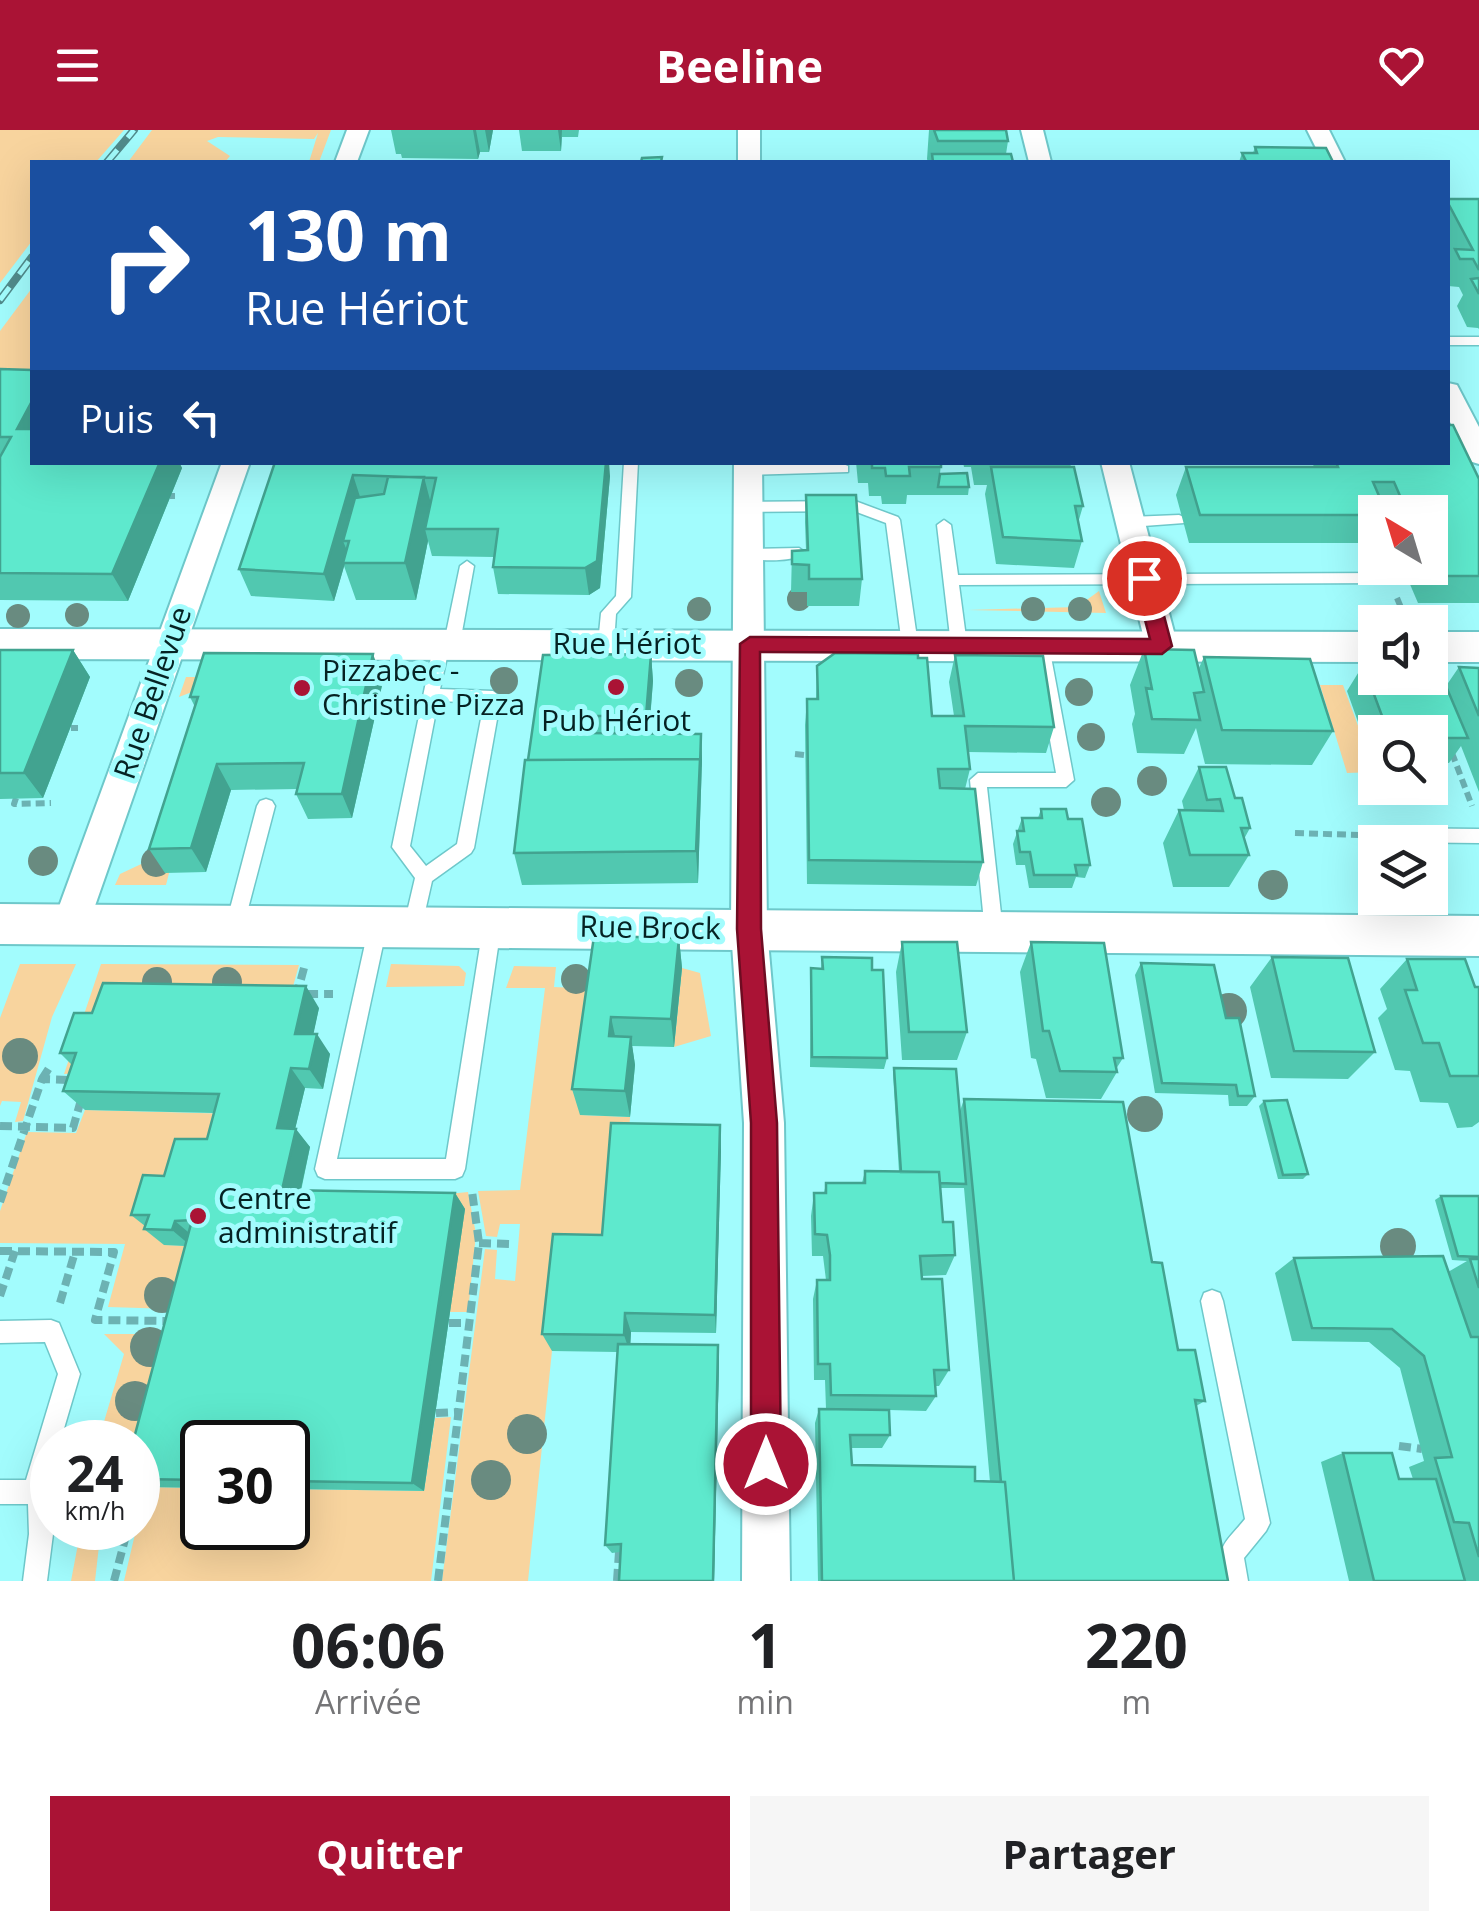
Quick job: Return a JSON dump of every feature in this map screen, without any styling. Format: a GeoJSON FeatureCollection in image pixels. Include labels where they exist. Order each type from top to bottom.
{"type":"FeatureCollection","features":[{"type":"Feature","properties":{"kind":"street"},"geometry":{"type":"LineString","coordinates":[[347,160],[358,130]]}},
{"type":"Feature","properties":{"kind":"street"},"geometry":{"type":"LineString","coordinates":[[749,130],[749,160]]}},
{"type":"Feature","properties":{"kind":"street"},"geometry":{"type":"LineString","coordinates":[[1032,130],[1040,160]]}},
{"type":"Feature","properties":{"kind":"street"},"geometry":{"type":"LineString","coordinates":[[1318,130],[1333,160]]}},
{"type":"Feature","properties":{"kind":"street"},"geometry":{"type":"LineString","coordinates":[[1450,396],[1476,444]]}},
{"type":"Feature","properties":{"kind":"street","name":"Rue Bellevue"},"geometry":{"type":"LineString","coordinates":[[70,924],[235,465]]}},
{"type":"Feature","properties":{"kind":"street"},"geometry":{"type":"LineString","coordinates":[[1117,465],[1162,646]]}},
{"type":"Feature","properties":{"kind":"street"},"geometry":{"type":"LineString","coordinates":[[748,466],[749,929],[765,1138],[766,1581]]}},
{"type":"Feature","properties":{"kind":"street","name":"Rue Hériot"},"geometry":{"type":"LineString","coordinates":[[0,644],[1358,647]]}},
{"type":"Feature","properties":{"kind":"street"},"geometry":{"type":"LineString","coordinates":[[1448,647],[1479,648]]}},
{"type":"Feature","properties":{"kind":"street","name":"Rue Brock"},"geometry":{"type":"LineString","coordinates":[[0,924],[1479,936]]}},
{"type":"Feature","properties":{"kind":"lane"},"geometry":{"type":"LineString","coordinates":[[1450,341],[1479,341]]}},
{"type":"Feature","properties":{"kind":"lane"},"geometry":{"type":"LineString","coordinates":[[606,644],[609,614],[623,597],[631,465]]}},
{"type":"Feature","properties":{"kind":"lane"},"geometry":{"type":"LineString","coordinates":[[748,466],[843,470]]}},
{"type":"Feature","properties":{"kind":"lane"},"geometry":{"type":"LineString","coordinates":[[748,507],[856,506],[893,520],[910,645]]}},
{"type":"Feature","properties":{"kind":"lane"},"geometry":{"type":"LineString","coordinates":[[1130,522],[1179,520]]}},
{"type":"Feature","properties":{"kind":"lane"},"geometry":{"type":"LineString","coordinates":[[944,525],[959,645]]}},
{"type":"Feature","properties":{"kind":"lane"},"geometry":{"type":"LineString","coordinates":[[748,554],[799,553]]}},
{"type":"Feature","properties":{"kind":"lane"},"geometry":{"type":"LineString","coordinates":[[424,878],[401,847],[431,696],[467,566]]}},
{"type":"Feature","properties":{"kind":"lane"},"geometry":{"type":"LineString","coordinates":[[951,580],[1358,578]]}},
{"type":"Feature","properties":{"kind":"lane"},"geometry":{"type":"LineString","coordinates":[[994,932],[978,780],[1066,780],[1041,646]]}},
{"type":"Feature","properties":{"kind":"lane"},"geometry":{"type":"LineString","coordinates":[[431,696],[493,697],[465,848],[424,878],[396,925],[325,1169],[455,1169],[492,926]]}},
{"type":"Feature","properties":{"kind":"lane"},"geometry":{"type":"LineString","coordinates":[[235,924],[266,806]]}},
{"type":"Feature","properties":{"kind":"lane"},"geometry":{"type":"LineString","coordinates":[[1448,836],[1479,836]]}},
{"type":"Feature","properties":{"kind":"lane"},"geometry":{"type":"LineString","coordinates":[[1212,1301],[1258,1523],[1231,1554],[1236,1581]]}},
{"type":"Feature","properties":{"kind":"lane"},"geometry":{"type":"LineString","coordinates":[[0,1332],[51,1332],[69,1374],[56,1420]]}},
{"type":"Feature","properties":{"kind":"lane"},"geometry":{"type":"LineString","coordinates":[[0,1492],[30,1492]]}},
{"type":"Feature","properties":{"kind":"lane"},"geometry":{"type":"LineString","coordinates":[[35,1581],[39,1550]]}},
{"type":"Feature","properties":{"kind":"path"},"geometry":{"type":"LineString","coordinates":[[1449,746],[1479,823]]}},
{"type":"Feature","properties":{"kind":"path"},"geometry":{"type":"LineString","coordinates":[[795,754],[806,755]]}},
{"type":"Feature","properties":{"kind":"path"},"geometry":{"type":"LineString","coordinates":[[16,798],[14,804],[50,803]]}},
{"type":"Feature","properties":{"kind":"path"},"geometry":{"type":"LineString","coordinates":[[1295,834],[1358,835]]}},
{"type":"Feature","properties":{"kind":"path"},"geometry":{"type":"LineString","coordinates":[[306,960],[297,994],[334,994]]}},
{"type":"Feature","properties":{"kind":"path"},"geometry":{"type":"LineString","coordinates":[[305,1008],[309,994]]}},
{"type":"Feature","properties":{"kind":"path"},"geometry":{"type":"LineString","coordinates":[[0,1202],[42,1079],[51,1065]]}},
{"type":"Feature","properties":{"kind":"path"},"geometry":{"type":"LineString","coordinates":[[42,1079],[88,1080]]}},
{"type":"Feature","properties":{"kind":"path"},"geometry":{"type":"LineString","coordinates":[[0,1126],[72,1128],[83,1096]]}},
{"type":"Feature","properties":{"kind":"path"},"geometry":{"type":"LineString","coordinates":[[438,1581],[479,1243],[473,1192]]}},
{"type":"Feature","properties":{"kind":"path"},"geometry":{"type":"LineString","coordinates":[[479,1243],[510,1244]]}},
{"type":"Feature","properties":{"kind":"path"},"geometry":{"type":"LineString","coordinates":[[0,1252],[114,1252],[95,1320],[180,1322]]}},
{"type":"Feature","properties":{"kind":"path"},"geometry":{"type":"LineString","coordinates":[[0,1296],[15,1252]]}},
{"type":"Feature","properties":{"kind":"path"},"geometry":{"type":"LineString","coordinates":[[51,1332],[75,1252]]}},
{"type":"Feature","properties":{"kind":"path"},"geometry":{"type":"LineString","coordinates":[[449,1323],[470,1323]]}},
{"type":"Feature","properties":{"kind":"path"},"geometry":{"type":"LineString","coordinates":[[436,1412],[458,1412]]}},
{"type":"Feature","properties":{"kind":"path"},"geometry":{"type":"LineString","coordinates":[[1398,1446],[1422,1449]]}},
{"type":"Feature","properties":{"kind":"path"},"geometry":{"type":"LineString","coordinates":[[114,1581],[122,1550]]}},
{"type":"Feature","properties":{"kind":"path"},"geometry":{"type":"LineString","coordinates":[[618,1581],[619,1552]]}},
{"type":"Feature","properties":{"kind":"shaded area"},"geometry":{"type":"Polygon","coordinates":[[[0,130],[124,130],[98,160],[30,160],[30,244],[0,283],[0,130]]]}},
{"type":"Feature","properties":{"kind":"shaded area"},"geometry":{"type":"Polygon","coordinates":[[[152,130],[331,130],[320,160],[310,160],[318,133],[314,139],[218,137],[207,141],[230,156],[227,160],[130,160],[152,130]]]}},
{"type":"Feature","properties":{"kind":"shaded area"},"geometry":{"type":"Polygon","coordinates":[[[30,291],[30,398],[0,415],[0,331],[30,291]]]}},
{"type":"Feature","properties":{"kind":"shaded area"},"geometry":{"type":"Polygon","coordinates":[[[1099,591],[1106,613],[968,610],[1077,607],[1099,591]]]}},
{"type":"Feature","properties":{"kind":"shaded area"},"geometry":{"type":"Polygon","coordinates":[[[186,677],[219,677],[166,885],[115,885],[120,874],[154,858],[210,685],[179,697],[186,677]]]}},
{"type":"Feature","properties":{"kind":"shaded area"},"geometry":{"type":"Polygon","coordinates":[[[1320,685],[1343,685],[1358,726],[1358,773],[1347,773],[1320,685]]]}},
{"type":"Feature","properties":{"kind":"shaded area"},"geometry":{"type":"Polygon","coordinates":[[[20,964],[76,964],[52,1017],[23,1121],[15,1122],[21,1102],[2,1101],[0,1106],[0,1018],[20,964]]]}},
{"type":"Feature","properties":{"kind":"shaded area"},"geometry":{"type":"Polygon","coordinates":[[[101,964],[299,965],[287,1008],[81,1073],[64,1074],[101,964]]]}},
{"type":"Feature","properties":{"kind":"shaded area"},"geometry":{"type":"Polygon","coordinates":[[[391,964],[459,966],[466,973],[464,986],[386,987],[391,964]]]}},
{"type":"Feature","properties":{"kind":"shaded area"},"geometry":{"type":"Polygon","coordinates":[[[514,966],[556,967],[554,987],[596,989],[580,1115],[630,1117],[628,1149],[608,1256],[552,1351],[528,1581],[442,1581],[485,1249],[497,1250],[495,1279],[515,1281],[520,1224],[500,1224],[497,1237],[486,1236],[478,1191],[520,1190],[545,988],[506,988],[514,966]]]}},
{"type":"Feature","properties":{"kind":"shaded area"},"geometry":{"type":"Polygon","coordinates":[[[682,968],[700,973],[711,1036],[674,1047],[682,968]]]}},
{"type":"Feature","properties":{"kind":"shaded area"},"geometry":{"type":"Polygon","coordinates":[[[85,1110],[236,1114],[165,1245],[191,1246],[173,1309],[108,1307],[125,1244],[0,1243],[0,1211],[27,1132],[76,1133],[85,1110]]]}},
{"type":"Feature","properties":{"kind":"shaded area"},"geometry":{"type":"Polygon","coordinates":[[[468,1192],[476,1234],[468,1312],[450,1312],[448,1194],[468,1192]]]}},
{"type":"Feature","properties":{"kind":"shaded area"},"geometry":{"type":"Polygon","coordinates":[[[104,1334],[167,1334],[144,1420],[104,1420],[124,1354],[104,1334]]]}},
{"type":"Feature","properties":{"kind":"shaded area"},"geometry":{"type":"Polygon","coordinates":[[[451,1417],[431,1581],[124,1581],[131,1550],[160,1550],[160,1487],[180,1488],[180,1550],[310,1550],[310,1489],[424,1491],[435,1418],[451,1417]]]}},
{"type":"Feature","properties":{"kind":"shaded area"},"geometry":{"type":"Polygon","coordinates":[[[77,1550],[99,1550],[95,1581],[71,1581],[77,1550]]]}},
{"type":"Feature","properties":{"kind":"building"},"geometry":{"type":"Polygon","coordinates":[[[934,130],[1006,130],[1008,141],[938,141],[934,130]]]}},
{"type":"Feature","properties":{"kind":"building"},"geometry":{"type":"Polygon","coordinates":[[[1255,147],[1326,148],[1332,160],[1246,160],[1242,153],[1257,153],[1255,147]]]}},
{"type":"Feature","properties":{"kind":"building"},"geometry":{"type":"Polygon","coordinates":[[[932,154],[1011,154],[1012,160],[933,160],[932,154]]]}},
{"type":"Feature","properties":{"kind":"building"},"geometry":{"type":"Polygon","coordinates":[[[1450,199],[1479,199],[1479,270],[1473,259],[1460,259],[1455,249],[1473,250],[1450,207],[1450,199]]]}},
{"type":"Feature","properties":{"kind":"building"},"geometry":{"type":"Polygon","coordinates":[[[1479,278],[1479,294],[1471,279],[1479,278]]]}},
{"type":"Feature","properties":{"kind":"building"},"geometry":{"type":"Polygon","coordinates":[[[0,369],[30,370],[30,405],[17,429],[30,429],[30,465],[159,465],[112,574],[0,573],[0,457],[11,437],[0,437],[0,369]]]}},
{"type":"Feature","properties":{"kind":"building"},"geometry":{"type":"Polygon","coordinates":[[[1453,425],[1479,479],[1479,576],[1448,576],[1448,495],[1400,495],[1394,482],[1373,482],[1379,495],[1358,495],[1358,515],[1200,515],[1186,467],[1450,465],[1453,425]]]}},
{"type":"Feature","properties":{"kind":"building"},"geometry":{"type":"Polygon","coordinates":[[[274,465],[606,465],[597,561],[585,568],[493,567],[498,529],[425,529],[436,478],[353,475],[324,574],[239,569],[274,465]]]}},
{"type":"Feature","properties":{"kind":"building"},"geometry":{"type":"Polygon","coordinates":[[[941,465],[909,467],[910,476],[886,476],[885,468],[872,468],[941,465]]]}},
{"type":"Feature","properties":{"kind":"building"},"geometry":{"type":"Polygon","coordinates":[[[991,467],[1074,467],[1083,506],[1075,506],[1082,541],[1003,537],[991,467]]]}},
{"type":"Feature","properties":{"kind":"building"},"geometry":{"type":"Polygon","coordinates":[[[967,473],[969,487],[938,487],[940,474],[967,473]]]}},
{"type":"Feature","properties":{"kind":"building"},"geometry":{"type":"Polygon","coordinates":[[[388,477],[424,477],[405,563],[343,563],[349,541],[343,541],[355,498],[384,494],[388,477]]]}},
{"type":"Feature","properties":{"kind":"building"},"geometry":{"type":"Polygon","coordinates":[[[806,495],[856,495],[862,579],[809,579],[809,565],[792,564],[792,551],[808,550],[806,495]]]}},
{"type":"Feature","properties":{"kind":"building"},"geometry":{"type":"Polygon","coordinates":[[[1144,649],[1194,650],[1204,692],[1194,693],[1200,720],[1152,719],[1146,688],[1152,689],[1144,649]]]}},
{"type":"Feature","properties":{"kind":"building"},"geometry":{"type":"Polygon","coordinates":[[[0,650],[73,650],[24,773],[0,773],[0,650]]]}},
{"type":"Feature","properties":{"kind":"building"},"geometry":{"type":"Polygon","coordinates":[[[204,653],[373,654],[342,794],[296,794],[304,763],[217,764],[191,848],[149,849],[198,697],[190,697],[204,653]]]}},
{"type":"Feature","properties":{"kind":"building"},"geometry":{"type":"Polygon","coordinates":[[[835,653],[918,654],[918,658],[927,658],[932,716],[964,716],[955,655],[1043,656],[1054,727],[965,726],[970,769],[938,769],[940,788],[975,789],[983,862],[809,860],[807,699],[818,699],[817,666],[835,653]]]}},
{"type":"Feature","properties":{"kind":"building"},"geometry":{"type":"Polygon","coordinates":[[[651,654],[646,716],[570,719],[585,719],[584,733],[701,734],[700,767],[700,759],[528,760],[543,655],[651,654]]]}},
{"type":"Feature","properties":{"kind":"building"},"geometry":{"type":"Polygon","coordinates":[[[1204,657],[1310,659],[1333,731],[1222,730],[1204,657]]]}},
{"type":"Feature","properties":{"kind":"building"},"geometry":{"type":"Polygon","coordinates":[[[1459,667],[1479,668],[1479,716],[1459,667]]]}},
{"type":"Feature","properties":{"kind":"building"},"geometry":{"type":"Polygon","coordinates":[[[1448,691],[1468,738],[1448,738],[1448,715],[1382,715],[1374,695],[1448,695],[1448,691]]]}},
{"type":"Feature","properties":{"kind":"building"},"geometry":{"type":"Polygon","coordinates":[[[700,759],[696,851],[514,853],[525,760],[700,759]]]}},
{"type":"Feature","properties":{"kind":"building"},"geometry":{"type":"Polygon","coordinates":[[[1199,767],[1226,767],[1235,798],[1242,798],[1250,828],[1241,828],[1249,855],[1190,855],[1179,810],[1223,811],[1220,799],[1207,800],[1199,767]]]}},
{"type":"Feature","properties":{"kind":"building"},"geometry":{"type":"Polygon","coordinates":[[[1041,809],[1066,809],[1068,819],[1082,819],[1090,865],[1075,865],[1077,875],[1034,875],[1030,852],[1020,852],[1017,831],[1024,831],[1022,818],[1042,818],[1041,809]]]}},
{"type":"Feature","properties":{"kind":"building"},"geometry":{"type":"Polygon","coordinates":[[[594,936],[679,938],[671,1019],[611,1017],[609,1036],[631,1037],[625,1091],[572,1089],[594,936]]]}},
{"type":"Feature","properties":{"kind":"building"},"geometry":{"type":"Polygon","coordinates":[[[902,942],[957,942],[967,1032],[909,1032],[902,942]]]}},
{"type":"Feature","properties":{"kind":"building"},"geometry":{"type":"Polygon","coordinates":[[[1031,942],[1104,943],[1123,1058],[1114,1058],[1117,1072],[1060,1071],[1049,1031],[1043,1031],[1031,942]]]}},
{"type":"Feature","properties":{"kind":"building"},"geometry":{"type":"Polygon","coordinates":[[[822,957],[872,958],[872,970],[883,970],[887,1058],[812,1057],[811,968],[823,969],[822,957]]]}},
{"type":"Feature","properties":{"kind":"building"},"geometry":{"type":"Polygon","coordinates":[[[1272,957],[1348,958],[1375,1052],[1294,1051],[1272,957]]]}},
{"type":"Feature","properties":{"kind":"building"},"geometry":{"type":"Polygon","coordinates":[[[1407,959],[1465,959],[1475,987],[1479,987],[1479,1076],[1450,1076],[1439,1043],[1423,1043],[1405,990],[1417,990],[1407,959]]]}},
{"type":"Feature","properties":{"kind":"building"},"geometry":{"type":"Polygon","coordinates":[[[1141,963],[1214,965],[1226,1018],[1239,1018],[1255,1096],[1238,1096],[1236,1085],[1162,1083],[1141,963]]]}},
{"type":"Feature","properties":{"kind":"building"},"geometry":{"type":"Polygon","coordinates":[[[103,983],[306,986],[295,1034],[317,1034],[309,1069],[291,1068],[277,1128],[296,1129],[282,1190],[455,1193],[412,1483],[310,1481],[310,1420],[180,1420],[180,1480],[160,1479],[160,1420],[139,1420],[192,1220],[175,1221],[172,1230],[144,1229],[149,1215],[131,1215],[143,1175],[164,1176],[175,1139],[207,1139],[219,1094],[63,1091],[76,1053],[60,1053],[74,1013],[92,1013],[103,983]]]}},
{"type":"Feature","properties":{"kind":"building"},"geometry":{"type":"Polygon","coordinates":[[[894,1068],[956,1069],[966,1184],[940,1183],[939,1172],[901,1172],[894,1068]]]}},
{"type":"Feature","properties":{"kind":"building"},"geometry":{"type":"Polygon","coordinates":[[[964,1099],[1123,1102],[1152,1262],[1162,1263],[1178,1350],[1195,1350],[1205,1401],[1195,1400],[1228,1581],[1014,1581],[964,1099]]]}},
{"type":"Feature","properties":{"kind":"building"},"geometry":{"type":"Polygon","coordinates":[[[1287,1100],[1308,1174],[1283,1175],[1264,1101],[1287,1100]]]}},
{"type":"Feature","properties":{"kind":"building"},"geometry":{"type":"Polygon","coordinates":[[[611,1123],[720,1125],[715,1315],[625,1313],[624,1335],[542,1334],[553,1234],[602,1235],[611,1123]]]}},
{"type":"Feature","properties":{"kind":"building"},"geometry":{"type":"Polygon","coordinates":[[[865,1171],[939,1172],[943,1222],[953,1222],[955,1255],[920,1256],[922,1279],[942,1279],[949,1370],[934,1370],[936,1396],[831,1395],[830,1364],[818,1364],[817,1280],[830,1280],[830,1255],[827,1235],[815,1234],[814,1193],[826,1193],[826,1183],[865,1183],[865,1171]]]}},
{"type":"Feature","properties":{"kind":"building"},"geometry":{"type":"Polygon","coordinates":[[[1441,1196],[1479,1196],[1479,1257],[1458,1256],[1441,1196]]]}},
{"type":"Feature","properties":{"kind":"building"},"geometry":{"type":"Polygon","coordinates":[[[1443,1256],[1471,1337],[1479,1337],[1479,1557],[1469,1523],[1454,1522],[1435,1458],[1452,1457],[1424,1356],[1392,1329],[1312,1328],[1294,1258],[1443,1256]]]}},
{"type":"Feature","properties":{"kind":"building"},"geometry":{"type":"Polygon","coordinates":[[[1470,1259],[1479,1259],[1479,1288],[1470,1259]]]}},
{"type":"Feature","properties":{"kind":"building"},"geometry":{"type":"Polygon","coordinates":[[[618,1344],[718,1345],[713,1581],[619,1581],[621,1544],[605,1545],[618,1344]]]}},
{"type":"Feature","properties":{"kind":"building"},"geometry":{"type":"Polygon","coordinates":[[[819,1409],[889,1410],[890,1435],[850,1435],[852,1465],[975,1467],[975,1481],[1005,1482],[1014,1581],[822,1581],[819,1409]]]}},
{"type":"Feature","properties":{"kind":"building"},"geometry":{"type":"Polygon","coordinates":[[[1343,1453],[1392,1453],[1399,1479],[1436,1479],[1465,1581],[1374,1581],[1343,1453]]]}},
{"type":"Feature","properties":{"kind":"railway"},"geometry":{"type":"LineString","coordinates":[[109,160],[134,130]]}},
{"type":"Feature","properties":{"kind":"railway"},"geometry":{"type":"LineString","coordinates":[[0,300],[30,260]]}},
{"type":"Feature","properties":{"kind":"place","name":"Pub Hériot"},"geometry":{"type":"Point","coordinates":[616,687]}},
{"type":"Feature","properties":{"kind":"place","name":"Pizzabec - Christine Pizza"},"geometry":{"type":"Point","coordinates":[302,688]}},
{"type":"Feature","properties":{"kind":"place","name":"Centre administratif"},"geometry":{"type":"Point","coordinates":[198,1216]}},
{"type":"Feature","properties":{"kind":"route"},"geometry":{"type":"LineString","coordinates":[[766,1464],[764,1123],[751,982],[748,890],[750,644],[1162,646],[1144,578]]}}]}
